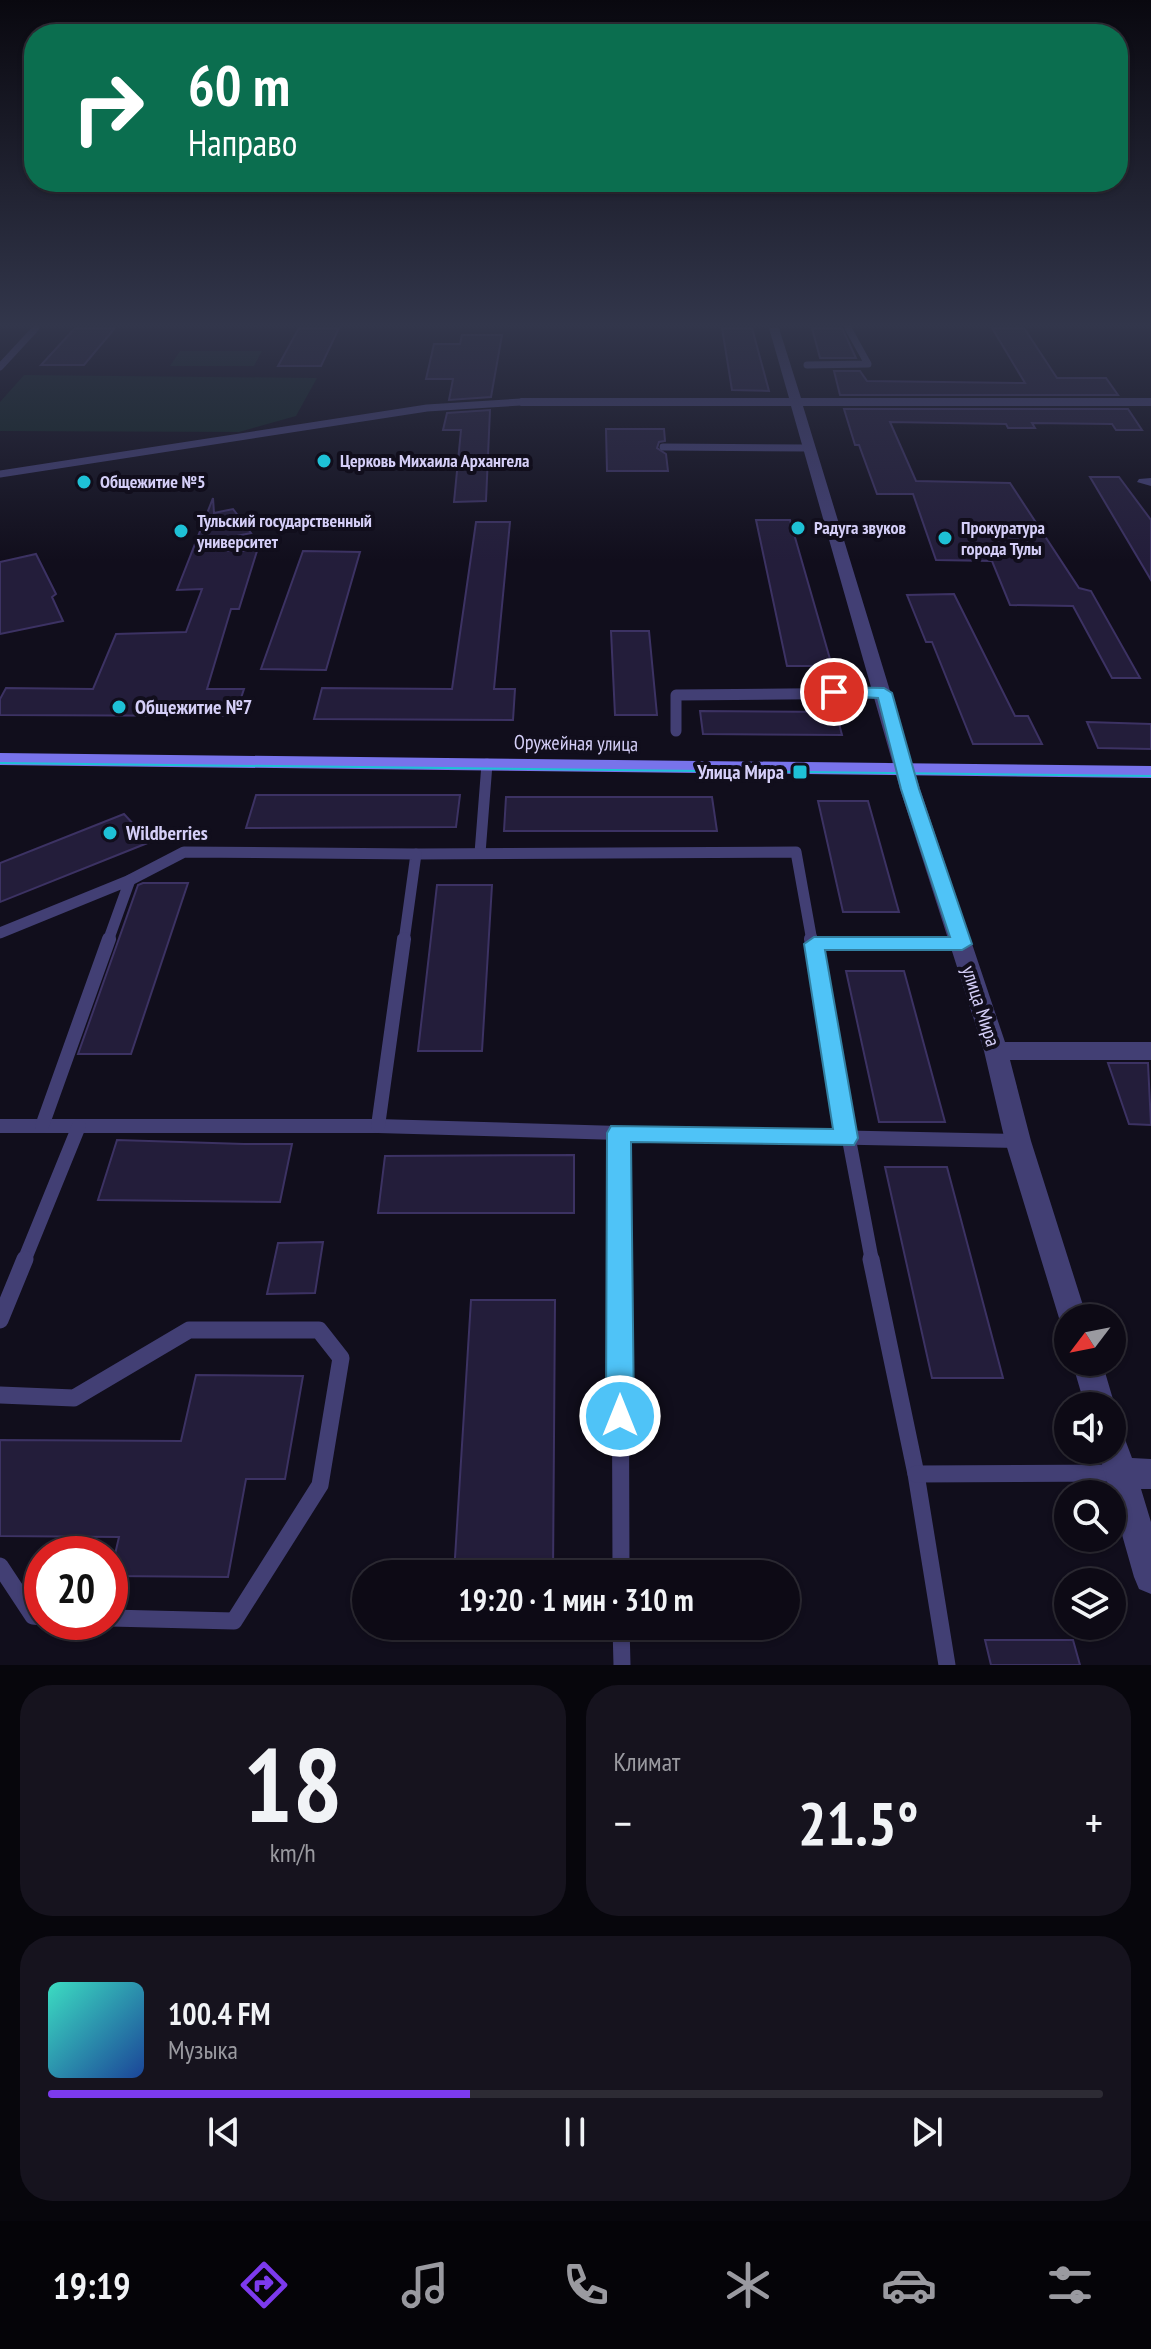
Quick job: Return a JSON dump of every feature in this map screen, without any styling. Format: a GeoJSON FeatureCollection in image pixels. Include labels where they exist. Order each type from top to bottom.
{"type":"FeatureCollection","features":[{"type":"Feature","properties":{"kind":"street","name":"улица Мира"},"geometry":{"type":"LineString","coordinates":[[797,406],[905,769],[996,1051],[1018,1141],[1069,1304]]}},
{"type":"Feature","properties":{"kind":"street","name":"Оружейная улица"},"geometry":{"type":"LineString","coordinates":[[0,759],[1151,772]]}},
{"type":"Feature","properties":{"kind":"street"},"geometry":{"type":"LineString","coordinates":[[996,1051],[1151,1051]]}},
{"type":"Feature","properties":{"kind":"street"},"geometry":{"type":"LineString","coordinates":[[1128,1463],[1151,1577]]}},
{"type":"Feature","properties":{"kind":"lane"},"geometry":{"type":"LineString","coordinates":[[0,474],[427,408],[463,406]]}},
{"type":"Feature","properties":{"kind":"lane"},"geometry":{"type":"LineString","coordinates":[[663,447],[809,448]]}},
{"type":"Feature","properties":{"kind":"lane"},"geometry":{"type":"LineString","coordinates":[[676,731],[676,695],[884,693]]}},
{"type":"Feature","properties":{"kind":"lane"},"geometry":{"type":"LineString","coordinates":[[480,853],[487,764]]}},
{"type":"Feature","properties":{"kind":"lane"},"geometry":{"type":"LineString","coordinates":[[0,933],[130,880],[184,852],[796,852],[846,1138],[916,1474],[947,1665]]}},
{"type":"Feature","properties":{"kind":"lane"},"geometry":{"type":"LineString","coordinates":[[378,1126],[416,854]]}},
{"type":"Feature","properties":{"kind":"lane"},"geometry":{"type":"LineString","coordinates":[[42,1126],[130,880]]}},
{"type":"Feature","properties":{"kind":"lane"},"geometry":{"type":"LineString","coordinates":[[814,944],[962,944]]}},
{"type":"Feature","properties":{"kind":"lane"},"geometry":{"type":"LineString","coordinates":[[0,1126],[378,1126],[1018,1141]]}},
{"type":"Feature","properties":{"kind":"lane"},"geometry":{"type":"LineString","coordinates":[[0,1320],[79,1126]]}},
{"type":"Feature","properties":{"kind":"lane"},"geometry":{"type":"LineString","coordinates":[[619,1133],[621,1560]]}},
{"type":"Feature","properties":{"kind":"lane"},"geometry":{"type":"LineString","coordinates":[[0,1395],[74,1398],[189,1330],[319,1330],[341,1358],[320,1485],[234,1621],[128,1618]]}},
{"type":"Feature","properties":{"kind":"lane"},"geometry":{"type":"LineString","coordinates":[[916,1474],[1128,1463]]}},
{"type":"Feature","properties":{"kind":"lane"},"geometry":{"type":"LineString","coordinates":[[0,1566],[24,1602]]}},
{"type":"Feature","properties":{"kind":"lane"},"geometry":{"type":"LineString","coordinates":[[621,1640],[622,1665]]}},
{"type":"Feature","properties":{"kind":"green space"},"geometry":{"type":"Polygon","coordinates":[[[0,406],[302,406],[296,416],[239,432],[0,431],[0,406]]]}},
{"type":"Feature","properties":{"kind":"building"},"geometry":{"type":"Polygon","coordinates":[[[844,409],[1128,409],[1142,430],[1116,430],[1112,424],[1032,423],[1035,428],[1008,428],[1006,424],[890,422],[916,481],[1010,483],[1079,588],[1091,591],[1140,678],[1112,678],[1073,606],[1010,605],[992,561],[936,560],[913,494],[877,494],[859,445],[855,445],[844,409]]]}},
{"type":"Feature","properties":{"kind":"building"},"geometry":{"type":"Polygon","coordinates":[[[490,410],[486,501],[454,502],[461,430],[443,430],[447,413],[490,410]]]}},
{"type":"Feature","properties":{"kind":"building"},"geometry":{"type":"Polygon","coordinates":[[[606,429],[664,429],[665,441],[659,442],[657,448],[666,454],[668,471],[607,471],[606,429]]]}},
{"type":"Feature","properties":{"kind":"building"},"geometry":{"type":"Polygon","coordinates":[[[1090,477],[1119,477],[1151,520],[1151,580],[1090,477]]]}},
{"type":"Feature","properties":{"kind":"building"},"geometry":{"type":"Polygon","coordinates":[[[213,498],[214,513],[233,509],[251,533],[217,540],[218,551],[257,551],[239,609],[231,609],[207,689],[244,689],[235,716],[0,715],[0,699],[6,688],[93,689],[116,634],[186,632],[202,589],[177,590],[213,498]]]}},
{"type":"Feature","properties":{"kind":"building"},"geometry":{"type":"Polygon","coordinates":[[[756,520],[790,520],[832,666],[787,666],[756,520]]]}},
{"type":"Feature","properties":{"kind":"building"},"geometry":{"type":"Polygon","coordinates":[[[476,522],[510,522],[494,689],[515,689],[513,720],[314,719],[322,688],[452,689],[476,522]]]}},
{"type":"Feature","properties":{"kind":"building"},"geometry":{"type":"Polygon","coordinates":[[[303,551],[360,552],[326,670],[261,669],[303,551]]]}},
{"type":"Feature","properties":{"kind":"building"},"geometry":{"type":"Polygon","coordinates":[[[36,554],[56,594],[52,597],[63,621],[0,634],[0,562],[36,554]]]}},
{"type":"Feature","properties":{"kind":"building"},"geometry":{"type":"Polygon","coordinates":[[[954,594],[1015,716],[1028,716],[1042,744],[973,744],[932,642],[926,642],[907,595],[954,594]]]}},
{"type":"Feature","properties":{"kind":"building"},"geometry":{"type":"Polygon","coordinates":[[[611,631],[649,631],[657,715],[615,715],[611,631]]]}},
{"type":"Feature","properties":{"kind":"building"},"geometry":{"type":"Polygon","coordinates":[[[700,711],[836,712],[842,735],[703,734],[700,711]]]}},
{"type":"Feature","properties":{"kind":"building"},"geometry":{"type":"Polygon","coordinates":[[[1087,722],[1151,724],[1151,749],[1098,748],[1087,722]]]}},
{"type":"Feature","properties":{"kind":"building"},"geometry":{"type":"Polygon","coordinates":[[[256,795],[460,795],[456,827],[246,828],[256,795]]]}},
{"type":"Feature","properties":{"kind":"building"},"geometry":{"type":"Polygon","coordinates":[[[506,797],[712,797],[717,831],[504,831],[506,797]]]}},
{"type":"Feature","properties":{"kind":"building"},"geometry":{"type":"Polygon","coordinates":[[[818,801],[868,801],[899,912],[843,912],[818,801]]]}},
{"type":"Feature","properties":{"kind":"building"},"geometry":{"type":"Polygon","coordinates":[[[124,814],[150,842],[0,902],[0,863],[124,814]]]}},
{"type":"Feature","properties":{"kind":"building"},"geometry":{"type":"Polygon","coordinates":[[[188,883],[131,1054],[78,1054],[138,885],[188,883]]]}},
{"type":"Feature","properties":{"kind":"building"},"geometry":{"type":"Polygon","coordinates":[[[437,885],[492,885],[482,1051],[418,1051],[437,885]]]}},
{"type":"Feature","properties":{"kind":"building"},"geometry":{"type":"Polygon","coordinates":[[[846,971],[904,971],[945,1122],[879,1122],[846,971]]]}},
{"type":"Feature","properties":{"kind":"building"},"geometry":{"type":"Polygon","coordinates":[[[1108,1063],[1148,1063],[1151,1125],[1129,1124],[1108,1063]]]}},
{"type":"Feature","properties":{"kind":"building"},"geometry":{"type":"Polygon","coordinates":[[[117,1140],[292,1144],[280,1202],[98,1200],[117,1140]]]}},
{"type":"Feature","properties":{"kind":"building"},"geometry":{"type":"Polygon","coordinates":[[[574,1155],[574,1213],[378,1213],[385,1156],[574,1155]]]}},
{"type":"Feature","properties":{"kind":"building"},"geometry":{"type":"Polygon","coordinates":[[[885,1167],[947,1167],[1003,1378],[932,1378],[885,1167]]]}},
{"type":"Feature","properties":{"kind":"building"},"geometry":{"type":"Polygon","coordinates":[[[323,1242],[315,1293],[267,1294],[278,1243],[323,1242]]]}},
{"type":"Feature","properties":{"kind":"building"},"geometry":{"type":"Polygon","coordinates":[[[471,1300],[555,1300],[553,1560],[455,1560],[471,1300]]]}},
{"type":"Feature","properties":{"kind":"building"},"geometry":{"type":"Polygon","coordinates":[[[196,1375],[303,1376],[285,1479],[246,1479],[228,1577],[128,1576],[128,1536],[0,1536],[0,1440],[181,1441],[196,1375]]]}},
{"type":"Feature","properties":{"kind":"building"},"geometry":{"type":"Polygon","coordinates":[[[985,1640],[1073,1640],[1080,1665],[991,1665],[985,1640]]]}},
{"type":"Feature","properties":{"kind":"tram line"},"geometry":{"type":"LineString","coordinates":[[0,763],[1151,776]]}},
{"type":"Feature","properties":{"kind":"place","name":"Церковь Михаила Архангела"},"geometry":{"type":"Point","coordinates":[324,461]}},
{"type":"Feature","properties":{"kind":"place","name":"Общежитие №5"},"geometry":{"type":"Point","coordinates":[84,482]}},
{"type":"Feature","properties":{"kind":"place","name":"Радуга звуков"},"geometry":{"type":"Point","coordinates":[798,528]}},
{"type":"Feature","properties":{"kind":"place","name":"Тульский государственный университет"},"geometry":{"type":"Point","coordinates":[181,531]}},
{"type":"Feature","properties":{"kind":"place","name":"Прокуратура города Тулы"},"geometry":{"type":"Point","coordinates":[945,538]}},
{"type":"Feature","properties":{"kind":"place","name":"Общежитие №7"},"geometry":{"type":"Point","coordinates":[119,707]}},
{"type":"Feature","properties":{"kind":"place","name":"Улица Мира"},"geometry":{"type":"Point","coordinates":[800,772]}},
{"type":"Feature","properties":{"kind":"place","name":"Wildberries"},"geometry":{"type":"Point","coordinates":[110,833]}},
{"type":"Feature","properties":{"kind":"route"},"geometry":{"type":"LineString","coordinates":[[620,1416],[619,1133],[846,1138],[814,944],[962,944],[910,789],[884,693],[834,692]]}}]}
